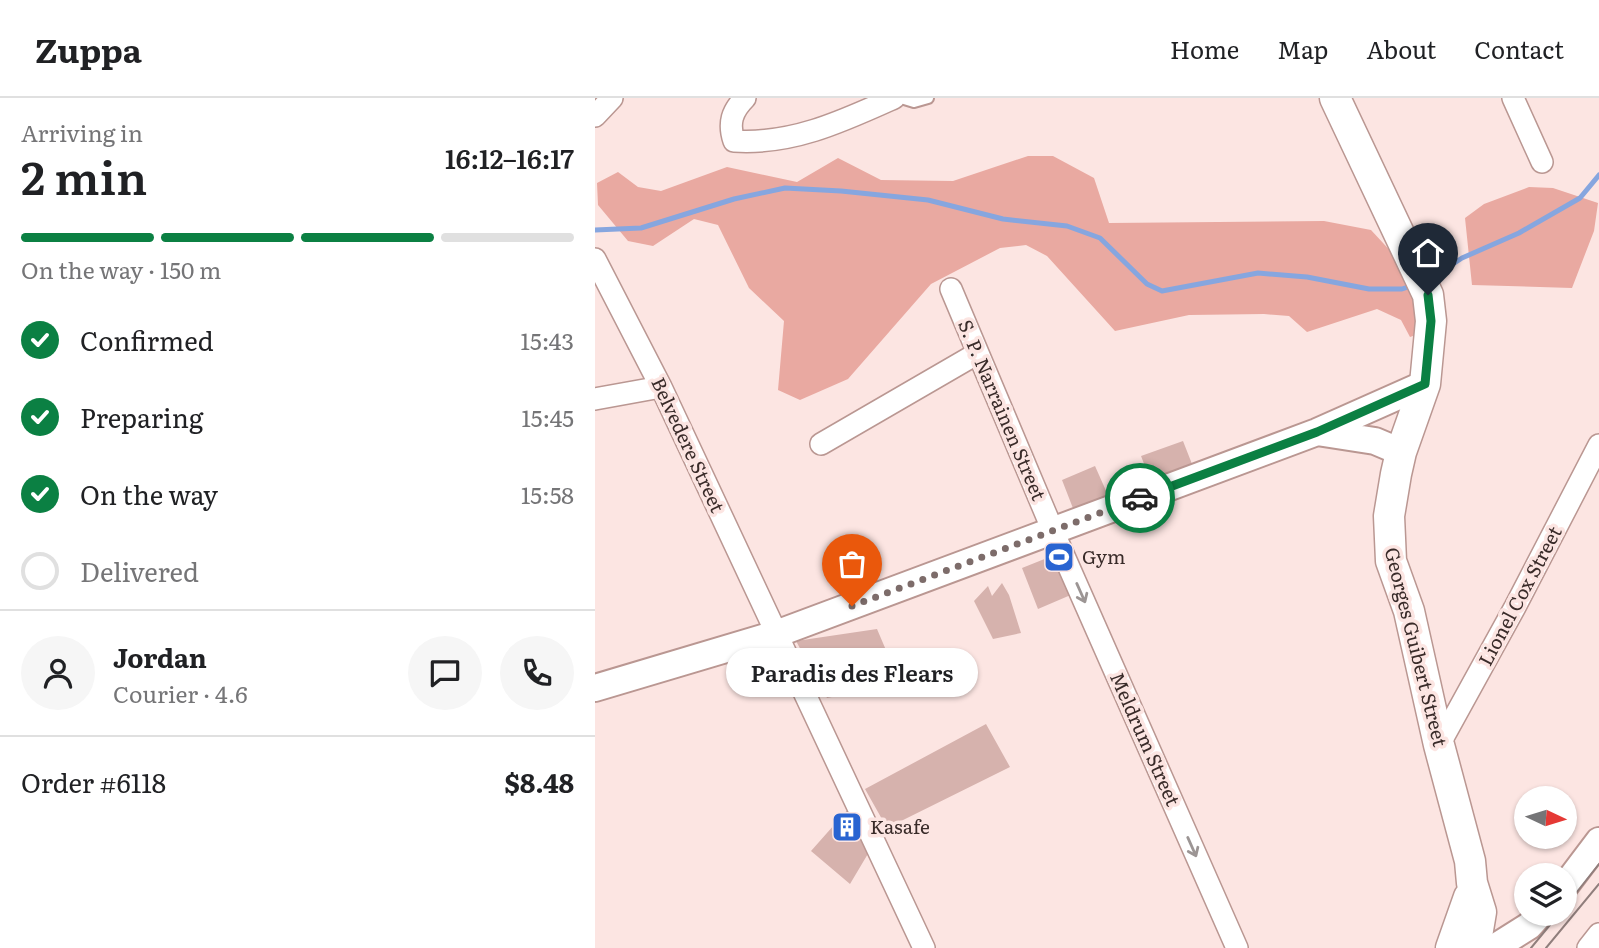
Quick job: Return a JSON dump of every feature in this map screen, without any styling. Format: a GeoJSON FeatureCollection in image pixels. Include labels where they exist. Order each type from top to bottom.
{"type":"FeatureCollection","features":[{"type":"Feature","properties":{"kind":"main road","name":"Georges Guibert Street"},"geometry":{"type":"LineString","coordinates":[[1335,98],[1428,295],[1431,321],[1425,384],[1401,452],[1389,516],[1391,561],[1409,611],[1439,745],[1465,838],[1472,883],[1481,912],[1475,948]]}},
{"type":"Feature","properties":{"kind":"main road","name":"Georges Guibert Street"},"geometry":{"type":"LineString","coordinates":[[1451,948],[1465,912],[1472,883]]}},
{"type":"Feature","properties":{"kind":"street"},"geometry":{"type":"LineString","coordinates":[[595,116],[612,98]]}},
{"type":"Feature","properties":{"kind":"street"},"geometry":{"type":"LineString","coordinates":[[745,98],[735,108],[729,127],[734,141],[755,142],[789,138],[829,127],[894,98]]}},
{"type":"Feature","properties":{"kind":"street"},"geometry":{"type":"LineString","coordinates":[[1513,98],[1542,162]]}},
{"type":"Feature","properties":{"kind":"street","name":"Belvedere Street"},"geometry":{"type":"LineString","coordinates":[[595,259],[661,387],[924,948]]}},
{"type":"Feature","properties":{"kind":"street","name":"S. P. Narrainen Street"},"geometry":{"type":"LineString","coordinates":[[951,289],[1053,531]]}},
{"type":"Feature","properties":{"kind":"street"},"geometry":{"type":"LineString","coordinates":[[821,444],[978,353]]}},
{"type":"Feature","properties":{"kind":"street"},"geometry":{"type":"LineString","coordinates":[[595,688],[776,634],[1317,432],[1425,384]]}},
{"type":"Feature","properties":{"kind":"street"},"geometry":{"type":"LineString","coordinates":[[595,399],[661,387]]}},
{"type":"Feature","properties":{"kind":"street"},"geometry":{"type":"LineString","coordinates":[[1317,432],[1375,441],[1401,452]]}},
{"type":"Feature","properties":{"kind":"street","name":"Lionel Cox Street"},"geometry":{"type":"LineString","coordinates":[[1439,745],[1515,607],[1599,445]]}},
{"type":"Feature","properties":{"kind":"street","name":"Meldrum Street"},"geometry":{"type":"LineString","coordinates":[[1053,531],[1237,948]]}},
{"type":"Feature","properties":{"kind":"street"},"geometry":{"type":"LineString","coordinates":[[1577,870],[1599,841]]}},
{"type":"Feature","properties":{"kind":"street"},"geometry":{"type":"LineString","coordinates":[[1481,912],[1504,943],[1529,926]]}},
{"type":"Feature","properties":{"kind":"street"},"geometry":{"type":"LineString","coordinates":[[1588,948],[1599,934]]}},
{"type":"Feature","properties":{"kind":"lane"},"geometry":{"type":"LineString","coordinates":[[901,98],[914,102],[927,98]]}},
{"type":"Feature","properties":{"kind":"shaded area"},"geometry":{"type":"Polygon","coordinates":[[[1028,156],[1053,156],[1094,178],[1109,223],[1324,221],[1371,230],[1422,285],[1425,332],[1410,337],[1401,320],[1377,309],[1307,332],[1289,316],[1264,314],[1189,315],[1115,331],[1047,256],[1026,245],[1000,248],[931,284],[848,379],[800,400],[778,390],[784,321],[749,288],[718,225],[694,219],[653,246],[628,241],[598,205],[597,183],[618,172],[638,187],[661,191],[727,167],[797,182],[838,158],[881,180],[953,181],[1028,156]]]}},
{"type":"Feature","properties":{"kind":"shaded area"},"geometry":{"type":"Polygon","coordinates":[[[1529,187],[1553,188],[1598,203],[1594,231],[1572,288],[1472,285],[1465,218],[1484,204],[1529,187]]]}},
{"type":"Feature","properties":{"kind":"building"},"geometry":{"type":"Polygon","coordinates":[[[1183,441],[1192,464],[1150,479],[1141,456],[1183,441]]]}},
{"type":"Feature","properties":{"kind":"building"},"geometry":{"type":"Polygon","coordinates":[[[1095,466],[1111,502],[1076,516],[1062,480],[1095,466]]]}},
{"type":"Feature","properties":{"kind":"building"},"geometry":{"type":"Polygon","coordinates":[[[1052,556],[1060,561],[1073,594],[1038,609],[1022,568],[1052,556]]]}},
{"type":"Feature","properties":{"kind":"building"},"geometry":{"type":"Polygon","coordinates":[[[1002,583],[1009,595],[1021,633],[993,639],[974,601],[988,586],[992,596],[1002,583]]]}},
{"type":"Feature","properties":{"kind":"building"},"geometry":{"type":"Polygon","coordinates":[[[877,629],[900,683],[827,698],[796,641],[877,629]]]}},
{"type":"Feature","properties":{"kind":"building"},"geometry":{"type":"Polygon","coordinates":[[[986,724],[1010,767],[887,828],[865,789],[986,724]]]}},
{"type":"Feature","properties":{"kind":"building","name":"Kasafe"},"geometry":{"type":"Polygon","coordinates":[[[850,807],[872,847],[850,884],[811,851],[850,807]]]}},
{"type":"Feature","properties":{"kind":"waterway"},"geometry":{"type":"LineString","coordinates":[[1430,279],[1462,258],[1519,233],[1580,198],[1599,175]]}},
{"type":"Feature","properties":{"kind":"waterway"},"geometry":{"type":"LineString","coordinates":[[595,230],[641,228],[734,199],[785,188],[841,191],[928,200],[1003,219],[1067,226],[1100,238],[1147,284],[1162,291],[1258,273],[1307,277],[1369,289],[1402,289],[1414,285]]}},
{"type":"Feature","properties":{"kind":"tram line"},"geometry":{"type":"LineString","coordinates":[[1577,892],[1599,864]]}},
{"type":"Feature","properties":{"kind":"tram line"},"geometry":{"type":"LineString","coordinates":[[1546,948],[1599,884]]}},
{"type":"Feature","properties":{"kind":"tram line"},"geometry":{"type":"LineString","coordinates":[[1531,948],[1549,926]]}},
{"type":"Feature","properties":{"kind":"way so far"},"geometry":{"type":"LineString","coordinates":[[852,606],[1140,498]]}},
{"type":"Feature","properties":{"kind":"place","name":"Gym"},"geometry":{"type":"Point","coordinates":[1059,557]}},
{"type":"Feature","properties":{"kind":"place","name":"Paradis des Flears"},"geometry":{"type":"Point","coordinates":[852,606]}},
{"type":"Feature","properties":{"kind":"place","name":"Kasafe"},"geometry":{"type":"Point","coordinates":[847,827]}},
{"type":"Feature","properties":{"kind":"route"},"geometry":{"type":"LineString","coordinates":[[1140,498],[1317,432],[1425,384],[1431,321],[1428,295]]}}]}
